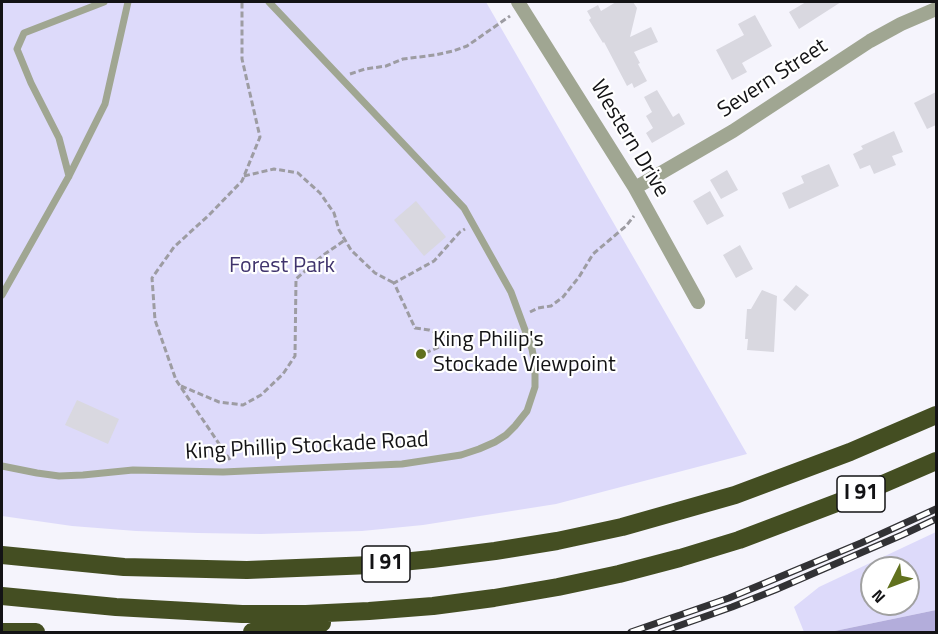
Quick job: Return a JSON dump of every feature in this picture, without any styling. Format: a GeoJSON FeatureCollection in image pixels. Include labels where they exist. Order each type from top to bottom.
{"type":"FeatureCollection","features":[{"type":"Feature","properties":{"kind":"highway","name":"I 91"},"geometry":{"type":"LineString","coordinates":[[2,555],[124,567],[247,570],[371,565],[495,551],[622,527],[735,495],[840,456],[936,415]]}},
{"type":"Feature","properties":{"kind":"highway","name":"I 91"},"geometry":{"type":"LineString","coordinates":[[2,596],[116,608],[242,614],[306,614],[433,606],[558,587],[680,558],[797,519],[936,461]]}},
{"type":"Feature","properties":{"kind":"highway"},"geometry":{"type":"LineString","coordinates":[[252,633],[302,627],[369,611]]}},
{"type":"Feature","properties":{"kind":"highway"},"geometry":{"type":"LineString","coordinates":[[2,632],[36,633]]}},
{"type":"Feature","properties":{"kind":"street","name":"Western Drive"},"geometry":{"type":"LineString","coordinates":[[523,3],[644,203],[698,302]]}},
{"type":"Feature","properties":{"kind":"street","name":"Severn Street"},"geometry":{"type":"LineString","coordinates":[[635,188],[733,131],[870,41],[936,9]]}},
{"type":"Feature","properties":{"kind":"lane"},"geometry":{"type":"LineString","coordinates":[[69,176],[59,138],[31,83],[17,49],[24,33],[104,2]]}},
{"type":"Feature","properties":{"kind":"lane"},"geometry":{"type":"LineString","coordinates":[[2,295],[69,176],[105,104],[128,2]]}},
{"type":"Feature","properties":{"kind":"lane","name":"King Phillip Stockade Road"},"geometry":{"type":"LineString","coordinates":[[2,466],[58,476],[133,470],[237,472],[402,464],[460,456],[495,442],[523,417],[530,404],[534,387],[534,357],[511,292],[464,208],[269,2]]}},
{"type":"Feature","properties":{"kind":"path"},"geometry":{"type":"LineString","coordinates":[[237,472],[176,380],[155,320],[152,278],[174,247],[242,181],[260,137],[242,59],[242,2]]}},
{"type":"Feature","properties":{"kind":"path"},"geometry":{"type":"LineString","coordinates":[[340,77],[365,69],[386,66],[403,59],[435,56],[467,46],[508,18],[523,3]]}},
{"type":"Feature","properties":{"kind":"path"},"geometry":{"type":"LineString","coordinates":[[244,176],[274,169],[298,173],[320,193],[334,213],[339,230],[351,250],[375,273],[394,283],[415,328],[429,330],[451,338],[449,342],[425,353]]}},
{"type":"Feature","properties":{"kind":"path"},"geometry":{"type":"LineString","coordinates":[[520,317],[538,308],[551,306],[563,297],[593,254],[626,226],[644,203]]}},
{"type":"Feature","properties":{"kind":"path"},"geometry":{"type":"LineString","coordinates":[[394,283],[434,261],[460,232],[473,224]]}},
{"type":"Feature","properties":{"kind":"path"},"geometry":{"type":"LineString","coordinates":[[180,386],[219,402],[243,405],[261,395],[283,374],[295,356],[296,279],[322,256],[345,240]]}},
{"type":"Feature","properties":{"kind":"green space","name":"Forest Park"},"geometry":{"type":"Polygon","coordinates":[[[2,2],[486,2],[747,454],[556,504],[423,525],[362,531],[261,534],[136,531],[72,526],[2,516],[2,2]]]}},
{"type":"Feature","properties":{"kind":"green space"},"geometry":{"type":"Polygon","coordinates":[[[936,532],[936,610],[920,613],[920,556],[885,556],[936,532]]]}},
{"type":"Feature","properties":{"kind":"green space"},"geometry":{"type":"Polygon","coordinates":[[[860,568],[860,616],[907,616],[830,632],[804,632],[794,607],[819,587],[860,568]]]}},
{"type":"Feature","properties":{"kind":"shaded area"},"geometry":{"type":"Polygon","coordinates":[[[936,610],[936,632],[830,632],[907,616],[920,616],[920,613],[936,610]]]}},
{"type":"Feature","properties":{"kind":"building"},"geometry":{"type":"Polygon","coordinates":[[[616,2],[633,2],[637,8],[630,37],[651,27],[658,42],[634,52],[647,81],[634,88],[632,83],[627,86],[604,42],[589,20],[591,18],[587,11],[598,5],[601,11],[616,2]]]}},
{"type":"Feature","properties":{"kind":"building"},"geometry":{"type":"Polygon","coordinates":[[[806,2],[841,2],[799,29],[789,12],[806,2]]]}},
{"type":"Feature","properties":{"kind":"building"},"geometry":{"type":"Polygon","coordinates":[[[755,15],[772,46],[742,63],[747,72],[732,80],[716,50],[744,35],[738,24],[755,15]]]}},
{"type":"Feature","properties":{"kind":"building"},"geometry":{"type":"Polygon","coordinates":[[[657,90],[673,117],[679,113],[685,124],[652,143],[646,133],[653,128],[646,116],[652,112],[644,97],[657,90]]]}},
{"type":"Feature","properties":{"kind":"building"},"geometry":{"type":"Polygon","coordinates":[[[936,92],[936,125],[927,129],[914,103],[936,92]]]}},
{"type":"Feature","properties":{"kind":"building"},"geometry":{"type":"Polygon","coordinates":[[[894,131],[903,152],[892,156],[896,165],[874,174],[870,165],[860,169],[853,154],[863,149],[861,146],[894,131]]]}},
{"type":"Feature","properties":{"kind":"building"},"geometry":{"type":"Polygon","coordinates":[[[829,164],[839,186],[789,209],[782,193],[804,183],[801,176],[829,164]]]}},
{"type":"Feature","properties":{"kind":"building"},"geometry":{"type":"Polygon","coordinates":[[[727,170],[738,190],[721,199],[710,180],[727,170]]]}},
{"type":"Feature","properties":{"kind":"building"},"geometry":{"type":"Polygon","coordinates":[[[710,191],[724,216],[707,225],[693,201],[710,191]]]}},
{"type":"Feature","properties":{"kind":"building"},"geometry":{"type":"Polygon","coordinates":[[[416,201],[446,237],[424,256],[394,220],[416,201]]]}},
{"type":"Feature","properties":{"kind":"building"},"geometry":{"type":"Polygon","coordinates":[[[740,245],[753,269],[736,278],[723,255],[740,245]]]}},
{"type":"Feature","properties":{"kind":"building"},"geometry":{"type":"Polygon","coordinates":[[[796,285],[809,295],[795,311],[783,300],[796,285]]]}},
{"type":"Feature","properties":{"kind":"building"},"geometry":{"type":"Polygon","coordinates":[[[762,290],[777,296],[774,352],[747,350],[748,339],[745,339],[747,309],[751,309],[762,290]]]}},
{"type":"Feature","properties":{"kind":"building"},"geometry":{"type":"Polygon","coordinates":[[[77,400],[119,419],[108,444],[65,425],[77,400]]]}},
{"type":"Feature","properties":{"kind":"railway"},"geometry":{"type":"LineString","coordinates":[[631,632],[729,598],[936,509]]}},
{"type":"Feature","properties":{"kind":"railway"},"geometry":{"type":"LineString","coordinates":[[661,632],[775,590],[936,519]]}},
{"type":"Feature","properties":{"kind":"place","name":"King Philip's Stockade Viewpoint"},"geometry":{"type":"Point","coordinates":[421,354]}}]}
